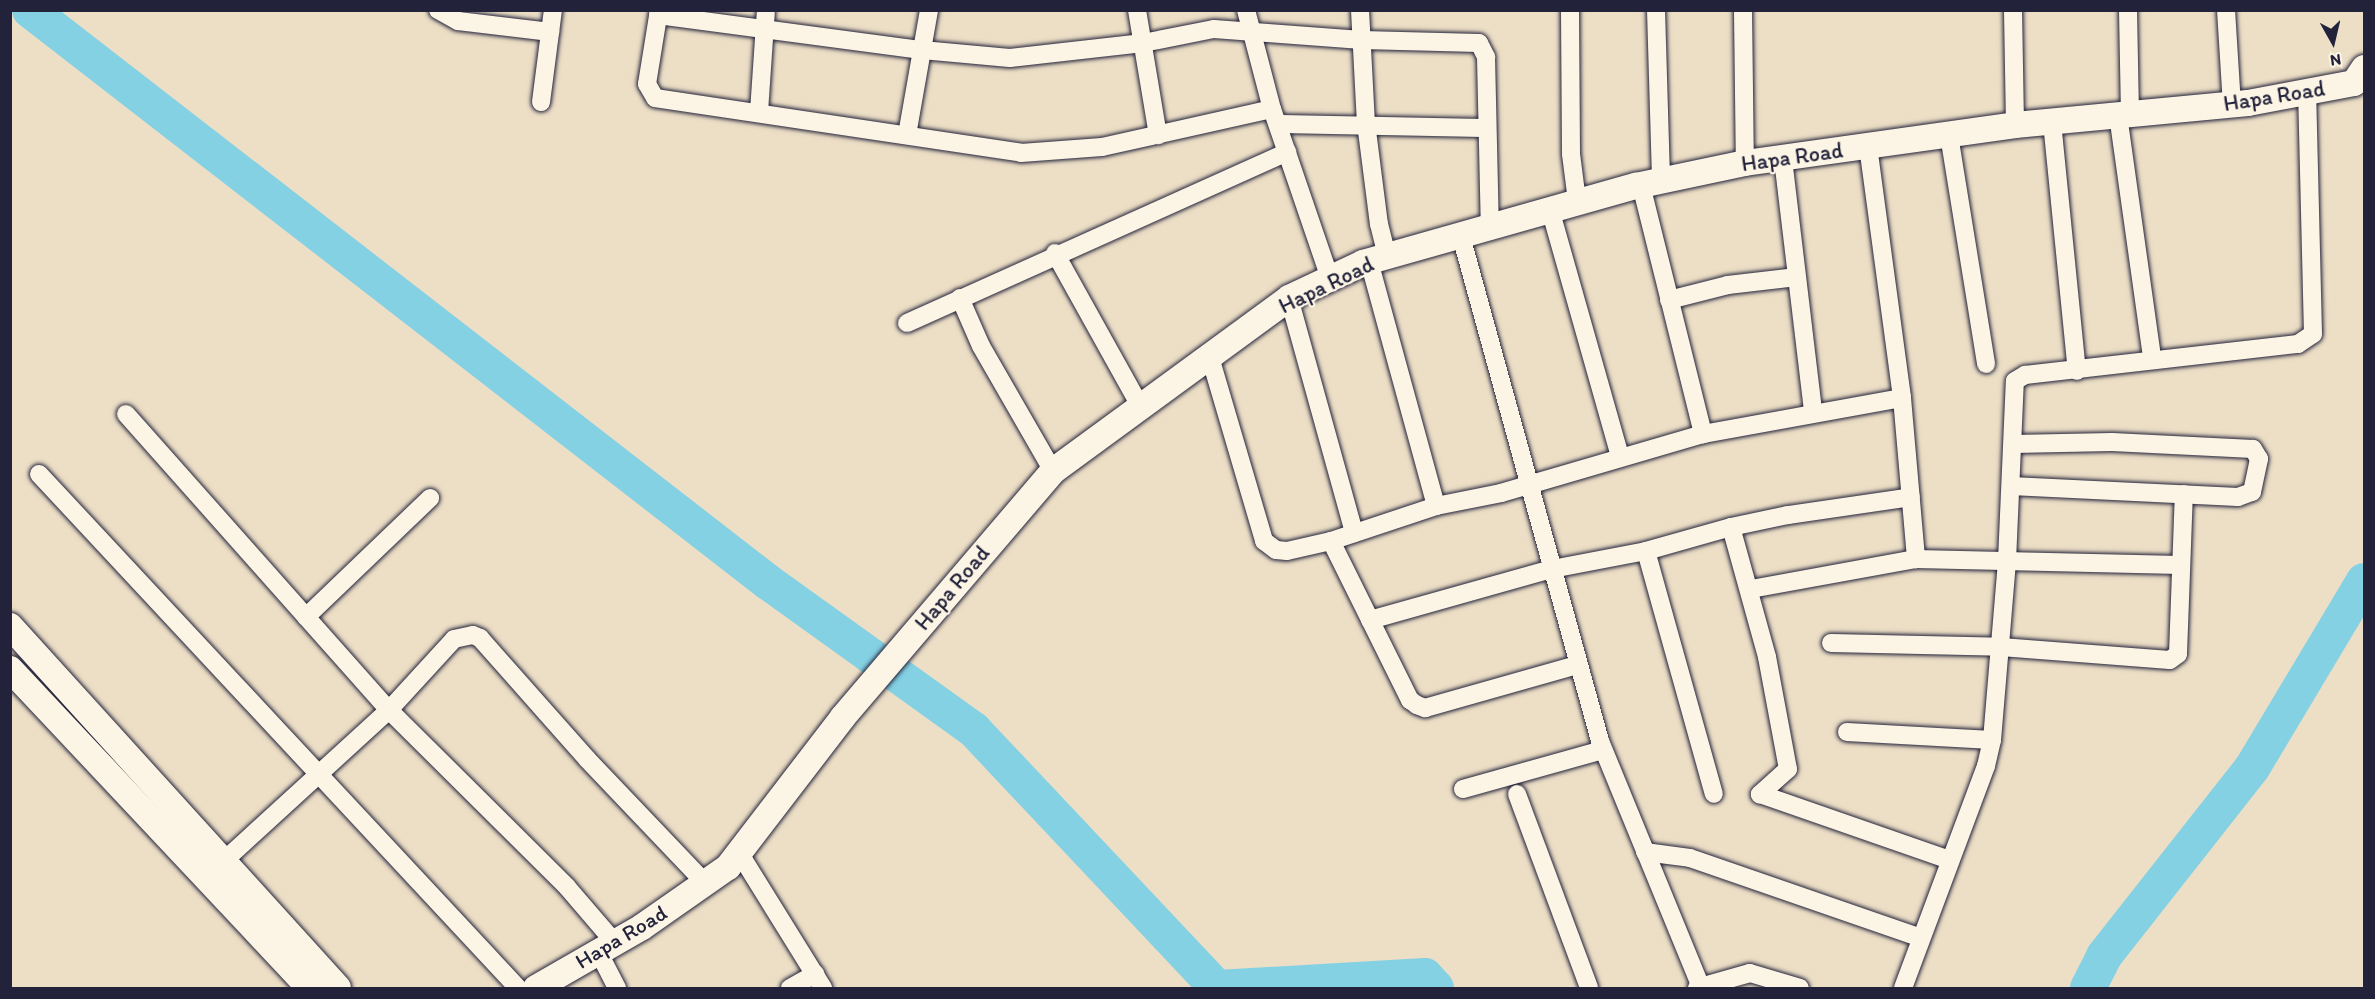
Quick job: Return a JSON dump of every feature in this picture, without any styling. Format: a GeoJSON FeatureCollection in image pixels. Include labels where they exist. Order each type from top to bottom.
{"type":"FeatureCollection","features":[{"type":"Feature","properties":{"kind":"street"},"geometry":{"type":"LineString","coordinates":[[438,10],[458,21],[550,32]]}},
{"type":"Feature","properties":{"kind":"street"},"geometry":{"type":"LineString","coordinates":[[541,102],[553,10]]}},
{"type":"Feature","properties":{"kind":"street"},"geometry":{"type":"LineString","coordinates":[[907,135],[929,10]]}},
{"type":"Feature","properties":{"kind":"street"},"geometry":{"type":"LineString","coordinates":[[1137,10],[1158,135]]}},
{"type":"Feature","properties":{"kind":"street"},"geometry":{"type":"LineString","coordinates":[[1246,10],[1275,116],[1330,278]]}},
{"type":"Feature","properties":{"kind":"street"},"geometry":{"type":"LineString","coordinates":[[1360,10],[1366,123],[1379,224],[1378,259],[1436,506]]}},
{"type":"Feature","properties":{"kind":"street"},"geometry":{"type":"LineString","coordinates":[[1570,10],[1572,154],[1577,201]]}},
{"type":"Feature","properties":{"kind":"street"},"geometry":{"type":"LineString","coordinates":[[1656,10],[1651,183],[1669,300],[1703,434]]}},
{"type":"Feature","properties":{"kind":"street"},"geometry":{"type":"LineString","coordinates":[[1743,10],[1745,163]]}},
{"type":"Feature","properties":{"kind":"street"},"geometry":{"type":"LineString","coordinates":[[2013,10],[2015,125]]}},
{"type":"Feature","properties":{"kind":"street"},"geometry":{"type":"LineString","coordinates":[[2128,10],[2124,115],[2151,351]]}},
{"type":"Feature","properties":{"kind":"street"},"geometry":{"type":"LineString","coordinates":[[2226,10],[2232,105]]}},
{"type":"Feature","properties":{"kind":"street"},"geometry":{"type":"LineString","coordinates":[[1487,128],[1366,123],[1275,116],[1158,135],[1102,147],[1021,153],[655,98],[649,92],[647,84],[659,13],[766,19],[922,50],[1010,58],[1143,43],[1214,28],[1362,40],[1479,43],[1486,52],[1490,228]]}},
{"type":"Feature","properties":{"kind":"street"},"geometry":{"type":"LineString","coordinates":[[759,112],[766,19]]}},
{"type":"Feature","properties":{"kind":"street","name":"Hapa Road"},"geometry":{"type":"LineString","coordinates":[[536,988],[705,884],[740,854],[843,717],[1053,471],[1289,298],[1330,278],[1378,259],[1577,201],[1651,183],[1745,163],[2015,125],[2232,105],[2354,83],[2364,68]]}},
{"type":"Feature","properties":{"kind":"street"},"geometry":{"type":"LineString","coordinates":[[1903,988],[1992,740],[2007,561],[2015,381],[2025,375],[2298,344],[2313,334],[2307,92]]}},
{"type":"Feature","properties":{"kind":"street"},"geometry":{"type":"LineString","coordinates":[[2052,122],[2077,370]]}},
{"type":"Feature","properties":{"kind":"street"},"geometry":{"type":"LineString","coordinates":[[1949,135],[1986,364]]}},
{"type":"Feature","properties":{"kind":"street"},"geometry":{"type":"LineString","coordinates":[[1868,146],[1902,398],[1916,559]]}},
{"type":"Feature","properties":{"kind":"street"},"geometry":{"type":"LineString","coordinates":[[907,323],[1055,254],[1287,152]]}},
{"type":"Feature","properties":{"kind":"street"},"geometry":{"type":"LineString","coordinates":[[1783,159],[1814,412]]}},
{"type":"Feature","properties":{"kind":"street"},"geometry":{"type":"LineString","coordinates":[[1550,209],[1620,458]]}},
{"type":"Feature","properties":{"kind":"street"},"geometry":{"type":"LineString","coordinates":[[1461,236],[1531,484],[1577,665],[1603,750],[1699,988],[1744,981],[1800,988]]}},
{"type":"Feature","properties":{"kind":"street"},"geometry":{"type":"LineString","coordinates":[[1055,254],[1140,406]]}},
{"type":"Feature","properties":{"kind":"street"},"geometry":{"type":"LineString","coordinates":[[1669,300],[1728,285],[1797,277]]}},
{"type":"Feature","properties":{"kind":"street"},"geometry":{"type":"LineString","coordinates":[[960,298],[981,346],[1053,471]]}},
{"type":"Feature","properties":{"kind":"street"},"geometry":{"type":"LineString","coordinates":[[1289,298],[1354,533]]}},
{"type":"Feature","properties":{"kind":"street"},"geometry":{"type":"LineString","coordinates":[[1210,357],[1264,541],[1276,550],[1287,551],[1331,541],[1436,506],[1531,484],[1703,434],[1814,412],[1902,398]]}},
{"type":"Feature","properties":{"kind":"street"},"geometry":{"type":"LineString","coordinates":[[126,414],[389,710],[567,887],[606,947],[616,988]]}},
{"type":"Feature","properties":{"kind":"street"},"geometry":{"type":"LineString","coordinates":[[2011,486],[2184,495],[2248,494],[2254,488],[2258,452],[2112,442],[2013,444]]}},
{"type":"Feature","properties":{"kind":"street"},"geometry":{"type":"LineString","coordinates":[[39,474],[518,988]]}},
{"type":"Feature","properties":{"kind":"street"},"geometry":{"type":"LineString","coordinates":[[1831,643],[2001,647],[2170,660],[2178,654],[2184,495]]}},
{"type":"Feature","properties":{"kind":"street"},"geometry":{"type":"LineString","coordinates":[[1370,620],[1552,569],[1646,551],[1788,514],[1911,497]]}},
{"type":"Feature","properties":{"kind":"street"},"geometry":{"type":"LineString","coordinates":[[306,617],[430,498]]}},
{"type":"Feature","properties":{"kind":"street"},"geometry":{"type":"LineString","coordinates":[[1731,527],[1751,589],[1782,726],[1788,769],[1760,794],[1949,860]]}},
{"type":"Feature","properties":{"kind":"street"},"geometry":{"type":"LineString","coordinates":[[1331,541],[1410,700],[1425,708],[1577,665]]}},
{"type":"Feature","properties":{"kind":"street"},"geometry":{"type":"LineString","coordinates":[[1646,551],[1714,794]]}},
{"type":"Feature","properties":{"kind":"street"},"geometry":{"type":"LineString","coordinates":[[1751,589],[1916,559],[2180,565]]}},
{"type":"Feature","properties":{"kind":"street"},"geometry":{"type":"LineString","coordinates":[[10,626],[310,988]]}},
{"type":"Feature","properties":{"kind":"street"},"geometry":{"type":"LineString","coordinates":[[214,870],[389,710],[454,639],[466,635],[480,638],[587,759],[705,884]]}},
{"type":"Feature","properties":{"kind":"street"},"geometry":{"type":"LineString","coordinates":[[10,669],[214,870],[338,988]]}},
{"type":"Feature","properties":{"kind":"street"},"geometry":{"type":"LineString","coordinates":[[1847,732],[1992,740]]}},
{"type":"Feature","properties":{"kind":"street"},"geometry":{"type":"LineString","coordinates":[[1463,789],[1603,750]]}},
{"type":"Feature","properties":{"kind":"street"},"geometry":{"type":"LineString","coordinates":[[1517,794],[1589,988]]}},
{"type":"Feature","properties":{"kind":"street"},"geometry":{"type":"LineString","coordinates":[[1645,852],[1690,858],[1921,938]]}},
{"type":"Feature","properties":{"kind":"street"},"geometry":{"type":"LineString","coordinates":[[740,854],[819,981],[790,988]]}},
{"type":"Feature","properties":{"kind":"waterway"},"geometry":{"type":"LineString","coordinates":[[30,10],[768,582],[974,730],[1217,988],[1425,976],[1436,988]]}},
{"type":"Feature","properties":{"kind":"waterway"},"geometry":{"type":"LineString","coordinates":[[2088,988],[2104,956],[2252,768],[2364,581]]}}]}
